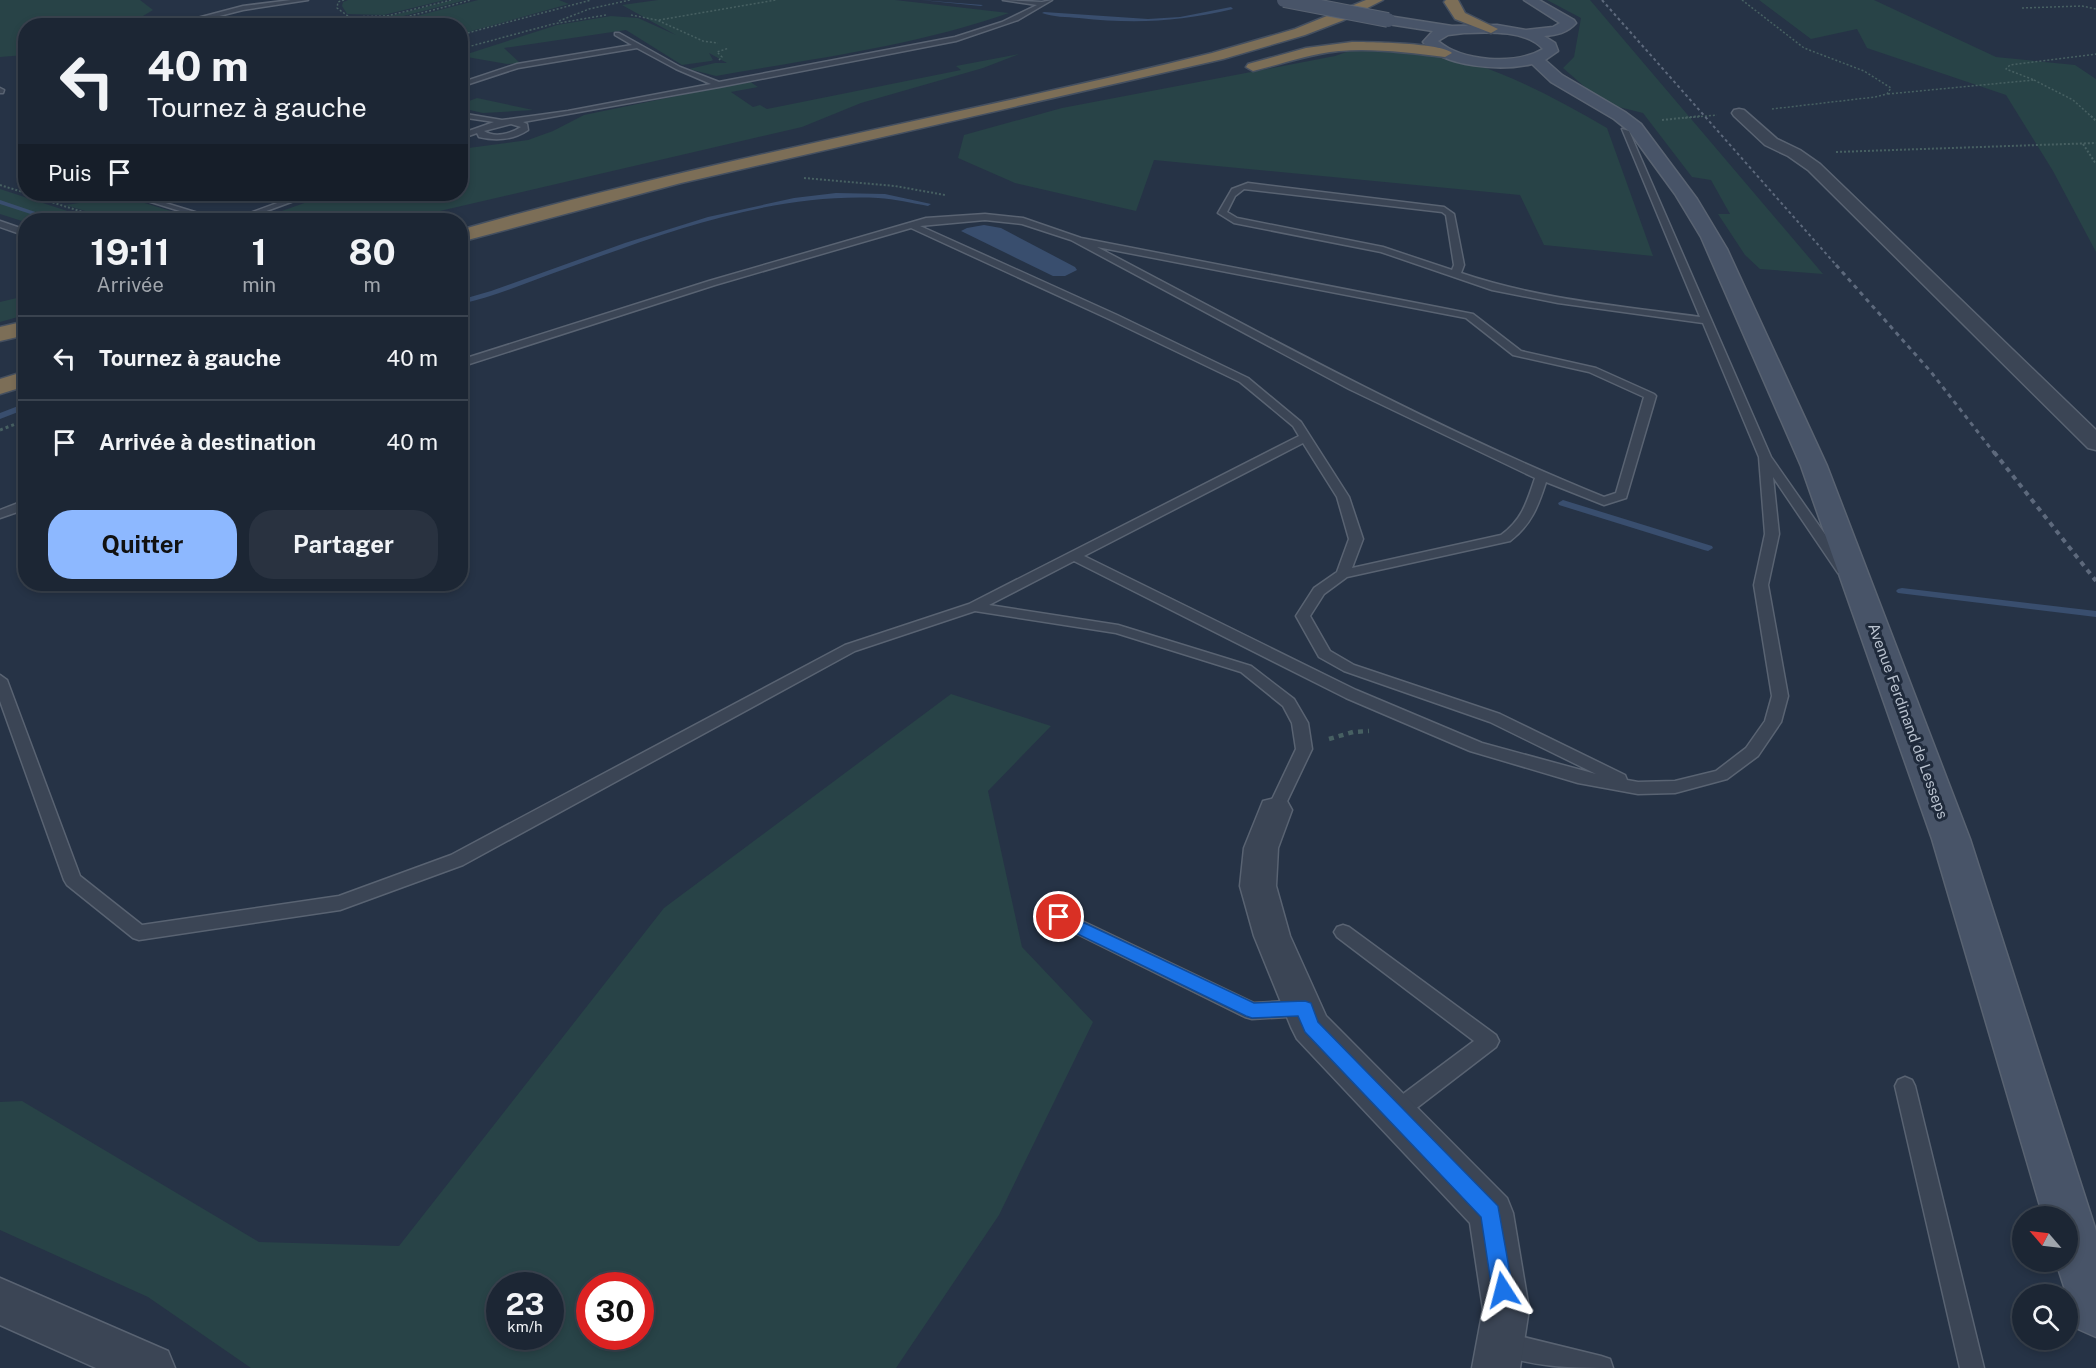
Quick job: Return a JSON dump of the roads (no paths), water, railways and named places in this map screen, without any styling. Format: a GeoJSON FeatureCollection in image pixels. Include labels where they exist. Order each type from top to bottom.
{"type":"FeatureCollection","features":[{"type":"Feature","properties":{"kind":"highway"},"geometry":{"type":"LineString","coordinates":[[1284,5],[1320,0]]}},
{"type":"Feature","properties":{"kind":"highway"},"geometry":{"type":"LineString","coordinates":[[468,217],[743,151],[1041,85],[1226,40],[1340,0]]}},
{"type":"Feature","properties":{"kind":"highway"},"geometry":{"type":"LineString","coordinates":[[468,234],[692,176],[1169,68],[1289,33],[1377,0]]}},
{"type":"Feature","properties":{"kind":"highway"},"geometry":{"type":"LineString","coordinates":[[1452,0],[1460,16],[1491,29]]}},
{"type":"Feature","properties":{"kind":"highway"},"geometry":{"type":"LineString","coordinates":[[1236,71],[1310,52],[1340,47],[1396,48],[1445,53]]}},
{"type":"Feature","properties":{"kind":"highway"},"geometry":{"type":"LineString","coordinates":[[1041,85],[1085,73]]}},
{"type":"Feature","properties":{"kind":"highway"},"geometry":{"type":"LineString","coordinates":[[692,176],[1045,104],[1171,84]]}},
{"type":"Feature","properties":{"kind":"highway"},"geometry":{"type":"LineString","coordinates":[[0,334],[18,330]]}},
{"type":"Feature","properties":{"kind":"highway"},"geometry":{"type":"LineString","coordinates":[[0,387],[18,381]]}},
{"type":"Feature","properties":{"kind":"main road"},"geometry":{"type":"LineString","coordinates":[[1530,0],[1569,23]]}},
{"type":"Feature","properties":{"kind":"main road"},"geometry":{"type":"LineString","coordinates":[[1284,5],[1452,30],[1491,29],[1524,34],[1550,46]]}},
{"type":"Feature","properties":{"kind":"main road"},"geometry":{"type":"LineString","coordinates":[[1388,20],[1433,37]]}},
{"type":"Feature","properties":{"kind":"main road"},"geometry":{"type":"LineString","coordinates":[[1524,34],[1557,31],[1569,23]]}},
{"type":"Feature","properties":{"kind":"main road"},"geometry":{"type":"LineString","coordinates":[[1550,46],[1567,33],[1569,23]]}},
{"type":"Feature","properties":{"kind":"main road"},"geometry":{"type":"LineString","coordinates":[[1452,30],[1433,37],[1430,42],[1445,53],[1524,78]]}},
{"type":"Feature","properties":{"kind":"main road"},"geometry":{"type":"LineString","coordinates":[[1467,59],[1504,62],[1536,59],[1551,51],[1550,46]]}},
{"type":"Feature","properties":{"kind":"main road","name":"Avenue Ferdinand de Lesseps"},"geometry":{"type":"LineString","coordinates":[[1536,59],[1544,69],[1645,138],[1657,159],[1701,217],[1717,249],[1814,466],[1951,839],[2096,1311]]}},
{"type":"Feature","properties":{"kind":"main road","name":"Avenue Ferdinand de Lesseps"},"geometry":{"type":"LineString","coordinates":[[1541,85],[1628,127]]}},
{"type":"Feature","properties":{"kind":"street"},"geometry":{"type":"LineString","coordinates":[[1739,113],[1771,142],[1794,153],[1814,167],[2096,443]]}},
{"type":"Feature","properties":{"kind":"street"},"geometry":{"type":"LineString","coordinates":[[1275,810],[1261,848],[1257,886],[1272,936],[1305,1008],[1311,1027],[1491,1213],[1506,1309],[1498,1355]]}},
{"type":"Feature","properties":{"kind":"street"},"geometry":{"type":"LineString","coordinates":[[0,1301],[151,1368]]}},
{"type":"Feature","properties":{"kind":"lane"},"geometry":{"type":"LineString","coordinates":[[202,18],[243,8],[305,0]]}},
{"type":"Feature","properties":{"kind":"lane"},"geometry":{"type":"LineString","coordinates":[[1006,0],[1046,2]]}},
{"type":"Feature","properties":{"kind":"lane"},"geometry":{"type":"LineString","coordinates":[[468,135],[480,129],[509,122],[719,85],[956,39],[999,26],[1046,2]]}},
{"type":"Feature","properties":{"kind":"lane"},"geometry":{"type":"LineString","coordinates":[[617,34],[678,68],[702,76],[719,85]]}},
{"type":"Feature","properties":{"kind":"lane"},"geometry":{"type":"LineString","coordinates":[[468,82],[517,66],[637,46]]}},
{"type":"Feature","properties":{"kind":"lane"},"geometry":{"type":"LineString","coordinates":[[468,138],[510,135],[568,113]]}},
{"type":"Feature","properties":{"kind":"lane"},"geometry":{"type":"LineString","coordinates":[[468,116],[523,124],[525,128]]}},
{"type":"Feature","properties":{"kind":"lane"},"geometry":{"type":"LineString","coordinates":[[471,117],[480,129],[480,133],[487,136]]}},
{"type":"Feature","properties":{"kind":"lane"},"geometry":{"type":"LineString","coordinates":[[1628,127],[1765,457],[1863,599]]}},
{"type":"Feature","properties":{"kind":"lane"},"geometry":{"type":"LineString","coordinates":[[1455,275],[1459,265],[1450,214],[1444,210],[1240,186],[1235,189],[1222,213],[1234,220],[1383,250],[1455,275],[1492,286],[1558,300],[1707,321]]}},
{"type":"Feature","properties":{"kind":"lane"},"geometry":{"type":"LineString","coordinates":[[153,201],[193,213]]}},
{"type":"Feature","properties":{"kind":"lane"},"geometry":{"type":"LineString","coordinates":[[255,213],[289,201]]}},
{"type":"Feature","properties":{"kind":"lane"},"geometry":{"type":"LineString","coordinates":[[468,361],[712,284],[911,225],[927,221],[974,217],[1006,219],[1023,221],[1077,240],[1469,316],[1517,353],[1592,370],[1650,396],[1622,495],[1604,501],[1542,476],[1353,387],[1077,240]]}},
{"type":"Feature","properties":{"kind":"lane"},"geometry":{"type":"LineString","coordinates":[[0,224],[18,230]]}},
{"type":"Feature","properties":{"kind":"lane"},"geometry":{"type":"LineString","coordinates":[[911,225],[1103,312],[1244,380],[1297,424],[1343,497],[1356,539],[1344,574]]}},
{"type":"Feature","properties":{"kind":"lane"},"geometry":{"type":"LineString","coordinates":[[0,680],[73,880],[139,933],[340,903],[457,860],[850,648],[974,607],[1305,437]]}},
{"type":"Feature","properties":{"kind":"lane"},"geometry":{"type":"LineString","coordinates":[[1072,555],[1351,694],[1476,747],[1578,777],[1638,788],[1675,787],[1721,775],[1752,752],[1773,722],[1780,696],[1761,585],[1772,534],[1765,457]]}},
{"type":"Feature","properties":{"kind":"lane"},"geometry":{"type":"LineString","coordinates":[[1542,476],[1529,515],[1521,528],[1505,538],[1344,574],[1326,584],[1310,598],[1303,616],[1324,654],[1349,668],[1495,718],[1638,788]]}},
{"type":"Feature","properties":{"kind":"lane"},"geometry":{"type":"LineString","coordinates":[[0,514],[18,507]]}},
{"type":"Feature","properties":{"kind":"lane"},"geometry":{"type":"LineString","coordinates":[[974,607],[1118,629],[1246,669],[1289,703],[1300,723],[1304,749],[1275,810]]}},
{"type":"Feature","properties":{"kind":"lane"},"geometry":{"type":"LineString","coordinates":[[1059,917],[1252,1011],[1305,1008]]}},
{"type":"Feature","properties":{"kind":"lane"},"geometry":{"type":"LineString","coordinates":[[1343,932],[1489,1041],[1394,1113]]}},
{"type":"Feature","properties":{"kind":"lane"},"geometry":{"type":"LineString","coordinates":[[1905,1086],[1972,1368]]}},
{"type":"Feature","properties":{"kind":"lane"},"geometry":{"type":"LineString","coordinates":[[1498,1355],[1601,1368]]}},
{"type":"Feature","properties":{"kind":"water"},"geometry":{"type":"Polygon","coordinates":[[[984,225],[1001,228],[1077,270],[1065,276],[1053,276],[961,231],[984,225]]]}},
{"type":"Feature","properties":{"kind":"waterway"},"geometry":{"type":"LineString","coordinates":[[922,0],[981,5]]}},
{"type":"Feature","properties":{"kind":"waterway"},"geometry":{"type":"LineString","coordinates":[[1044,13],[1148,21],[1197,16],[1231,8]]}},
{"type":"Feature","properties":{"kind":"waterway"},"geometry":{"type":"LineString","coordinates":[[468,300],[669,231],[752,207],[836,196],[885,197],[928,204]]}},
{"type":"Feature","properties":{"kind":"waterway"},"geometry":{"type":"LineString","coordinates":[[0,202],[33,213]]}},
{"type":"Feature","properties":{"kind":"waterway"},"geometry":{"type":"LineString","coordinates":[[0,416],[18,409]]}},
{"type":"Feature","properties":{"kind":"waterway"},"geometry":{"type":"LineString","coordinates":[[1563,503],[1708,548]]}},
{"type":"Feature","properties":{"kind":"waterway"},"geometry":{"type":"LineString","coordinates":[[1902,591],[2096,614]]}},
{"type":"Feature","properties":{"kind":"railway"},"geometry":{"type":"LineString","coordinates":[[1602,0],[1837,266]]}},
{"type":"Feature","properties":{"kind":"railway"},"geometry":{"type":"LineString","coordinates":[[1836,265],[1931,372],[1995,454]]}},
{"type":"Feature","properties":{"kind":"railway"},"geometry":{"type":"LineString","coordinates":[[1994,452],[2096,581]]}}]}
